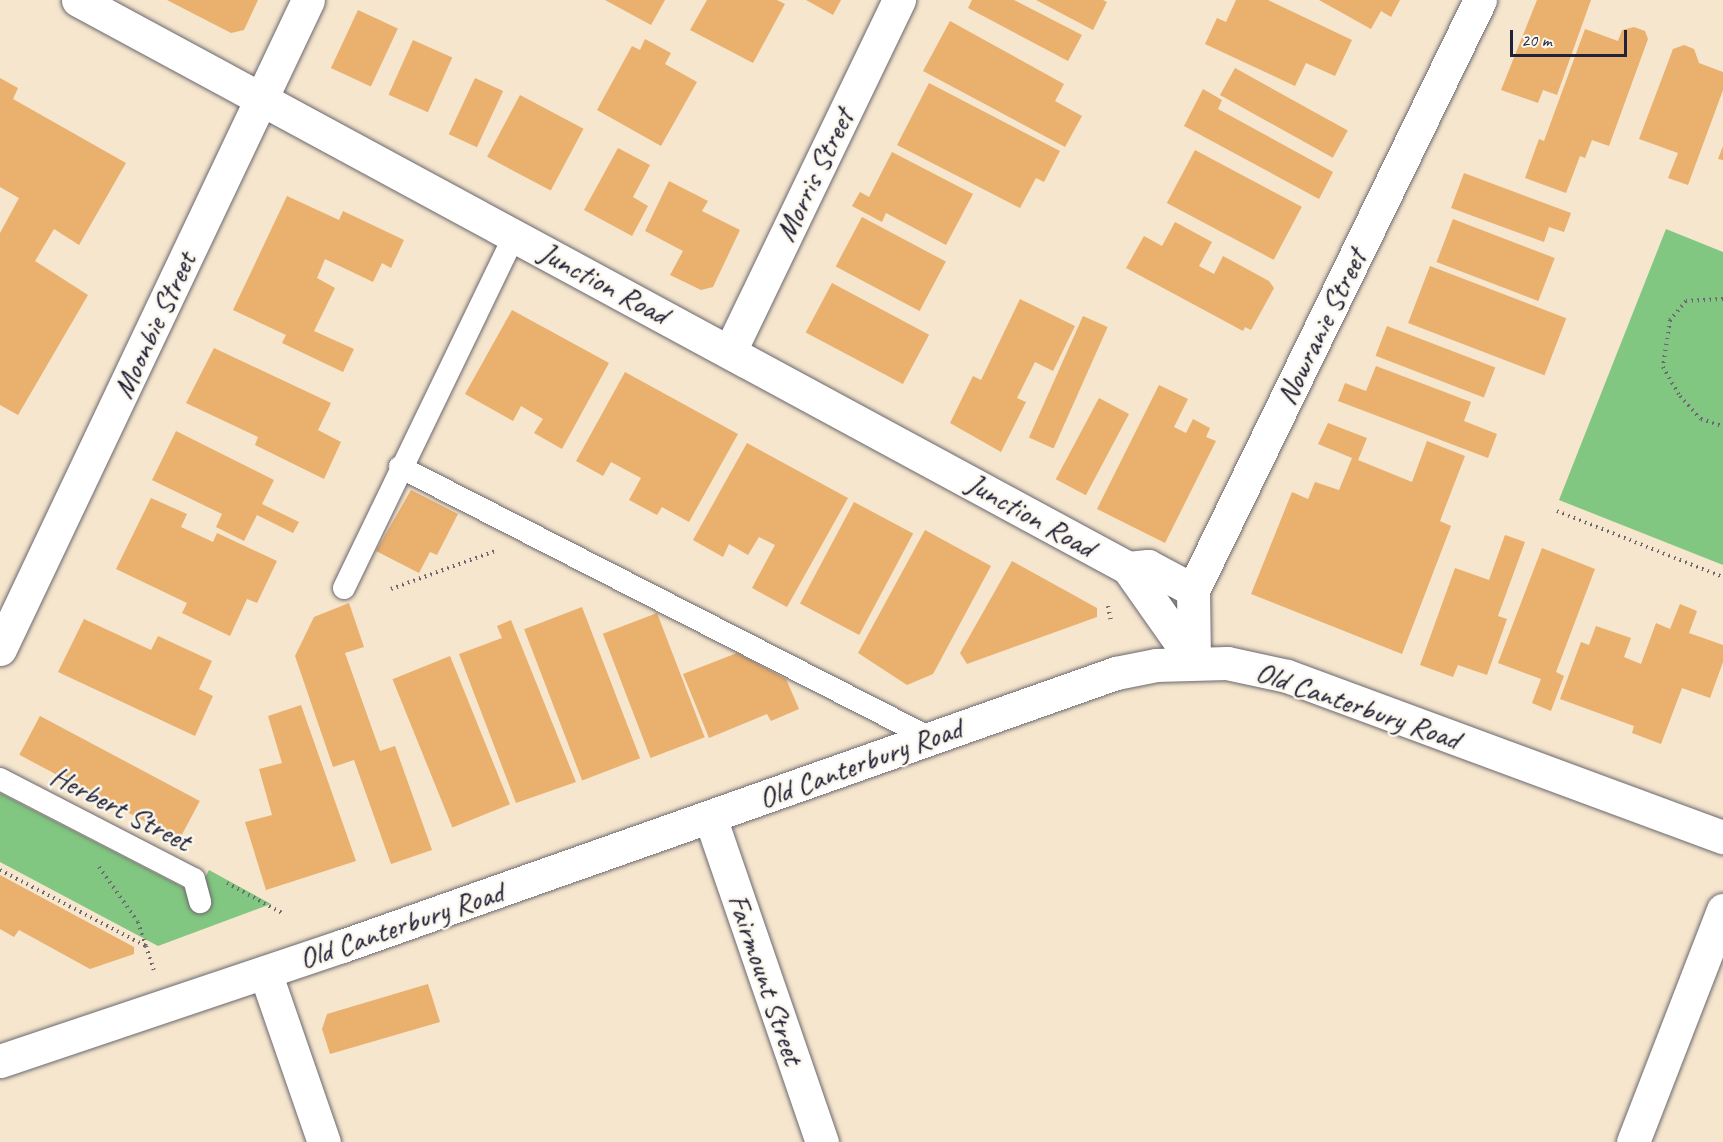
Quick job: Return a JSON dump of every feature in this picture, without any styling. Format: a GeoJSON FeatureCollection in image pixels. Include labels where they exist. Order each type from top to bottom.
{"type":"FeatureCollection","features":[{"type":"Feature","properties":{"kind":"street","name":"Junction Road"},"geometry":{"type":"LineString","coordinates":[[78,0],[261,96],[1128,568],[1194,662]]}},
{"type":"Feature","properties":{"kind":"street","name":"Moonbie Street"},"geometry":{"type":"LineString","coordinates":[[0,649],[308,0]]}},
{"type":"Feature","properties":{"kind":"street","name":"Morris Street"},"geometry":{"type":"LineString","coordinates":[[730,351],[899,0]]}},
{"type":"Feature","properties":{"kind":"street","name":"Nowranie Street"},"geometry":{"type":"LineString","coordinates":[[1194,662],[1193,590],[1480,0]]}},
{"type":"Feature","properties":{"kind":"street","name":"Junction Road"},"geometry":{"type":"LineString","coordinates":[[1128,568],[1148,566],[1193,590]]}},
{"type":"Feature","properties":{"kind":"street","name":"Old Canterbury Road"},"geometry":{"type":"LineString","coordinates":[[0,1061],[265,972],[710,817],[928,737],[1116,673],[1194,662],[1227,663],[1287,676],[1723,837]]}},
{"type":"Feature","properties":{"kind":"street","name":"Fairmount Street"},"geometry":{"type":"LineString","coordinates":[[710,817],[822,1142]]}},
{"type":"Feature","properties":{"kind":"street"},"geometry":{"type":"LineString","coordinates":[[1633,1142],[1723,910]]}},
{"type":"Feature","properties":{"kind":"street"},"geometry":{"type":"LineString","coordinates":[[265,972],[324,1142]]}},
{"type":"Feature","properties":{"kind":"lane"},"geometry":{"type":"LineString","coordinates":[[344,588],[400,467],[515,235]]}},
{"type":"Feature","properties":{"kind":"lane"},"geometry":{"type":"LineString","coordinates":[[400,467],[928,737]]}},
{"type":"Feature","properties":{"kind":"lane","name":"Herbert Street"},"geometry":{"type":"LineString","coordinates":[[0,779],[194,879],[200,902]]}},
{"type":"Feature","properties":{"kind":"path"},"geometry":{"type":"LineString","coordinates":[[1723,299],[1686,301],[1670,320],[1663,367],[1680,396],[1701,418],[1723,426]]}},
{"type":"Feature","properties":{"kind":"path"},"geometry":{"type":"LineString","coordinates":[[1557,511],[1723,577]]}},
{"type":"Feature","properties":{"kind":"path"},"geometry":{"type":"LineString","coordinates":[[391,589],[535,537]]}},
{"type":"Feature","properties":{"kind":"path"},"geometry":{"type":"LineString","coordinates":[[1108,606],[1111,622]]}},
{"type":"Feature","properties":{"kind":"path"},"geometry":{"type":"LineString","coordinates":[[97,865],[138,922],[167,1004]]}},
{"type":"Feature","properties":{"kind":"path"},"geometry":{"type":"LineString","coordinates":[[0,870],[146,946]]}},
{"type":"Feature","properties":{"kind":"path"},"geometry":{"type":"LineString","coordinates":[[220,879],[282,913]]}},
{"type":"Feature","properties":{"kind":"green space"},"geometry":{"type":"Polygon","coordinates":[[[1666,229],[1723,252],[1723,565],[1559,500],[1666,229]]]}},
{"type":"Feature","properties":{"kind":"green space"},"geometry":{"type":"Polygon","coordinates":[[[0,793],[196,894],[209,870],[271,904],[158,946],[0,862],[0,793]]]}},
{"type":"Feature","properties":{"kind":"building"},"geometry":{"type":"Polygon","coordinates":[[[167,0],[258,0],[244,30],[231,33],[167,0]]]}},
{"type":"Feature","properties":{"kind":"building"},"geometry":{"type":"Polygon","coordinates":[[[605,0],[665,0],[651,25],[605,0]]]}},
{"type":"Feature","properties":{"kind":"building"},"geometry":{"type":"Polygon","coordinates":[[[707,0],[777,0],[785,4],[753,63],[690,30],[707,0]]]}},
{"type":"Feature","properties":{"kind":"building"},"geometry":{"type":"Polygon","coordinates":[[[806,0],[841,0],[833,15],[806,0]]]}},
{"type":"Feature","properties":{"kind":"building"},"geometry":{"type":"Polygon","coordinates":[[[972,0],[1014,0],[1082,35],[1068,61],[968,8],[972,0]]]}},
{"type":"Feature","properties":{"kind":"building"},"geometry":{"type":"Polygon","coordinates":[[[1036,0],[1103,0],[1107,2],[1093,30],[1036,0]]]}},
{"type":"Feature","properties":{"kind":"building"},"geometry":{"type":"Polygon","coordinates":[[[1236,0],[1268,0],[1352,40],[1335,76],[1306,63],[1295,86],[1205,44],[1217,18],[1226,22],[1236,0]]]}},
{"type":"Feature","properties":{"kind":"building"},"geometry":{"type":"Polygon","coordinates":[[[1319,0],[1400,0],[1391,17],[1381,11],[1371,29],[1319,0]]]}},
{"type":"Feature","properties":{"kind":"building"},"geometry":{"type":"Polygon","coordinates":[[[1537,0],[1591,0],[1557,95],[1543,90],[1538,103],[1501,90],[1537,0]]]}},
{"type":"Feature","properties":{"kind":"building"},"geometry":{"type":"Polygon","coordinates":[[[358,10],[398,29],[371,87],[331,68],[358,10]]]}},
{"type":"Feature","properties":{"kind":"building"},"geometry":{"type":"Polygon","coordinates":[[[950,21],[1064,84],[1055,101],[1082,116],[1065,147],[923,71],[950,21]]]}},
{"type":"Feature","properties":{"kind":"building"},"geometry":{"type":"Polygon","coordinates":[[[1634,27],[1645,31],[1648,39],[1609,146],[1592,140],[1585,158],[1580,156],[1566,193],[1525,178],[1539,139],[1544,141],[1585,29],[1618,41],[1622,30],[1634,27]]]}},
{"type":"Feature","properties":{"kind":"building"},"geometry":{"type":"Polygon","coordinates":[[[645,39],[671,53],[665,64],[697,82],[661,146],[597,110],[632,46],[640,50],[645,39]]]}},
{"type":"Feature","properties":{"kind":"building"},"geometry":{"type":"Polygon","coordinates":[[[413,40],[452,57],[428,112],[389,95],[413,40]]]}},
{"type":"Feature","properties":{"kind":"building"},"geometry":{"type":"Polygon","coordinates":[[[1684,45],[1694,49],[1699,63],[1723,72],[1723,90],[1688,185],[1668,178],[1678,153],[1639,139],[1673,49],[1684,45]]]}},
{"type":"Feature","properties":{"kind":"building"},"geometry":{"type":"Polygon","coordinates":[[[1235,68],[1348,131],[1333,158],[1220,95],[1235,68]]]}},
{"type":"Feature","properties":{"kind":"building"},"geometry":{"type":"Polygon","coordinates":[[[0,78],[18,88],[13,99],[126,163],[79,245],[54,229],[35,261],[88,295],[18,415],[0,405],[0,233],[19,198],[0,187],[0,78]]]}},
{"type":"Feature","properties":{"kind":"building"},"geometry":{"type":"Polygon","coordinates":[[[475,78],[503,91],[477,147],[449,134],[475,78]]]}},
{"type":"Feature","properties":{"kind":"building"},"geometry":{"type":"Polygon","coordinates":[[[929,83],[1060,151],[1044,182],[1036,178],[1020,208],[897,145],[929,83]]]}},
{"type":"Feature","properties":{"kind":"building"},"geometry":{"type":"Polygon","coordinates":[[[1203,89],[1222,100],[1218,109],[1333,172],[1319,199],[1184,126],[1203,89]]]}},
{"type":"Feature","properties":{"kind":"building"},"geometry":{"type":"Polygon","coordinates":[[[520,95],[584,129],[551,191],[487,157],[520,95]]]}},
{"type":"Feature","properties":{"kind":"building"},"geometry":{"type":"Polygon","coordinates":[[[1723,146],[1723,160],[1718,159],[1723,146]]]}},
{"type":"Feature","properties":{"kind":"building"},"geometry":{"type":"Polygon","coordinates":[[[618,148],[650,165],[633,197],[648,206],[632,236],[584,210],[618,148]]]}},
{"type":"Feature","properties":{"kind":"building"},"geometry":{"type":"Polygon","coordinates":[[[1195,150],[1302,207],[1274,260],[1167,203],[1195,150]]]}},
{"type":"Feature","properties":{"kind":"building"},"geometry":{"type":"Polygon","coordinates":[[[892,152],[973,194],[946,245],[886,213],[882,222],[852,206],[860,192],[869,197],[892,152]]]}},
{"type":"Feature","properties":{"kind":"building"},"geometry":{"type":"Polygon","coordinates":[[[1464,173],[1571,213],[1564,232],[1549,227],[1544,242],[1451,208],[1464,173]]]}},
{"type":"Feature","properties":{"kind":"building"},"geometry":{"type":"Polygon","coordinates":[[[669,181],[708,201],[702,211],[740,230],[713,287],[701,290],[670,275],[683,251],[645,231],[669,181]]]}},
{"type":"Feature","properties":{"kind":"building"},"geometry":{"type":"Polygon","coordinates":[[[287,196],[339,220],[343,211],[404,240],[391,268],[382,263],[373,282],[325,259],[317,278],[335,288],[314,331],[354,349],[343,372],[282,343],[286,335],[233,310],[287,196]]]}},
{"type":"Feature","properties":{"kind":"building"},"geometry":{"type":"Polygon","coordinates":[[[862,217],[946,262],[920,311],[836,266],[862,217]]]}},
{"type":"Feature","properties":{"kind":"building"},"geometry":{"type":"Polygon","coordinates":[[[1453,219],[1555,258],[1538,301],[1437,262],[1453,219]]]}},
{"type":"Feature","properties":{"kind":"building"},"geometry":{"type":"Polygon","coordinates":[[[1175,222],[1212,242],[1199,266],[1214,274],[1223,256],[1269,281],[1274,288],[1251,330],[1245,327],[1243,331],[1126,268],[1144,236],[1162,246],[1175,222]]]}},
{"type":"Feature","properties":{"kind":"building"},"geometry":{"type":"Polygon","coordinates":[[[1430,266],[1566,318],[1544,375],[1408,323],[1430,266]]]}},
{"type":"Feature","properties":{"kind":"building"},"geometry":{"type":"Polygon","coordinates":[[[832,283],[929,335],[903,384],[806,332],[832,283]]]}},
{"type":"Feature","properties":{"kind":"building"},"geometry":{"type":"Polygon","coordinates":[[[1020,299],[1075,326],[1053,371],[1035,362],[1017,398],[1026,402],[1001,452],[950,423],[973,376],[981,380],[1020,299]]]}},
{"type":"Feature","properties":{"kind":"building"},"geometry":{"type":"Polygon","coordinates":[[[512,310],[609,363],[562,449],[534,433],[543,419],[521,406],[513,421],[465,394],[512,310]]]}},
{"type":"Feature","properties":{"kind":"building"},"geometry":{"type":"Polygon","coordinates":[[[1083,316],[1108,327],[1054,448],[1029,438],[1083,316]]]}},
{"type":"Feature","properties":{"kind":"building"},"geometry":{"type":"Polygon","coordinates":[[[1387,326],[1495,368],[1484,397],[1376,356],[1387,326]]]}},
{"type":"Feature","properties":{"kind":"building"},"geometry":{"type":"Polygon","coordinates":[[[214,348],[331,403],[318,430],[341,442],[324,479],[255,445],[258,437],[186,403],[214,348]]]}},
{"type":"Feature","properties":{"kind":"building"},"geometry":{"type":"Polygon","coordinates":[[[1376,366],[1471,402],[1464,421],[1497,434],[1488,458],[1338,401],[1345,383],[1366,391],[1376,366]]]}},
{"type":"Feature","properties":{"kind":"building"},"geometry":{"type":"Polygon","coordinates":[[[625,372],[738,434],[689,522],[662,507],[657,515],[629,500],[641,478],[611,462],[603,476],[576,461],[625,372]]]}},
{"type":"Feature","properties":{"kind":"building"},"geometry":{"type":"Polygon","coordinates":[[[1159,385],[1188,399],[1174,427],[1186,433],[1193,419],[1210,428],[1206,437],[1216,441],[1165,543],[1097,509],[1159,385]]]}},
{"type":"Feature","properties":{"kind":"building"},"geometry":{"type":"Polygon","coordinates":[[[1099,398],[1129,414],[1086,495],[1056,479],[1099,398]]]}},
{"type":"Feature","properties":{"kind":"building"},"geometry":{"type":"Polygon","coordinates":[[[1328,423],[1367,438],[1358,460],[1412,482],[1427,441],[1465,456],[1440,521],[1451,526],[1402,654],[1251,594],[1292,492],[1308,499],[1315,482],[1339,490],[1352,458],[1318,444],[1328,423]]]}},
{"type":"Feature","properties":{"kind":"building"},"geometry":{"type":"Polygon","coordinates":[[[176,431],[274,480],[262,504],[299,522],[293,533],[257,515],[244,541],[216,527],[222,514],[152,480],[176,431]]]}},
{"type":"Feature","properties":{"kind":"building"},"geometry":{"type":"Polygon","coordinates":[[[747,443],[848,498],[787,607],[752,588],[775,545],[759,537],[748,555],[729,544],[723,557],[693,540],[747,443]]]}},
{"type":"Feature","properties":{"kind":"building"},"geometry":{"type":"Polygon","coordinates":[[[411,490],[458,514],[437,555],[430,552],[419,573],[376,551],[411,490]]]}},
{"type":"Feature","properties":{"kind":"building"},"geometry":{"type":"Polygon","coordinates":[[[151,498],[187,514],[181,527],[213,542],[217,533],[277,561],[257,603],[247,599],[230,636],[182,613],[187,603],[116,569],[151,498]]]}},
{"type":"Feature","properties":{"kind":"building"},"geometry":{"type":"Polygon","coordinates":[[[854,502],[913,533],[859,635],[800,604],[854,502]]]}},
{"type":"Feature","properties":{"kind":"building"},"geometry":{"type":"Polygon","coordinates":[[[925,530],[991,566],[933,674],[907,685],[858,653],[925,530]]]}},
{"type":"Feature","properties":{"kind":"building"},"geometry":{"type":"Polygon","coordinates":[[[1505,535],[1525,542],[1498,616],[1507,619],[1487,675],[1458,665],[1453,677],[1420,665],[1455,568],[1489,580],[1505,535]]]}},
{"type":"Feature","properties":{"kind":"building"},"geometry":{"type":"Polygon","coordinates":[[[1542,548],[1595,569],[1556,672],[1564,676],[1551,711],[1532,703],[1541,679],[1498,663],[1542,548]]]}},
{"type":"Feature","properties":{"kind":"building"},"geometry":{"type":"Polygon","coordinates":[[[1012,561],[1097,608],[1097,617],[967,664],[960,653],[1012,561]]]}},
{"type":"Feature","properties":{"kind":"building"},"geometry":{"type":"Polygon","coordinates":[[[349,603],[364,647],[345,653],[380,751],[395,746],[432,850],[391,864],[354,760],[333,767],[295,656],[314,617],[349,603]]]}},
{"type":"Feature","properties":{"kind":"building"},"geometry":{"type":"Polygon","coordinates":[[[1680,604],[1697,611],[1689,633],[1723,645],[1723,662],[1710,698],[1682,688],[1661,744],[1632,733],[1634,726],[1560,699],[1581,642],[1589,645],[1596,626],[1631,638],[1624,657],[1641,664],[1656,623],[1670,629],[1680,604]]]}},
{"type":"Feature","properties":{"kind":"building"},"geometry":{"type":"Polygon","coordinates":[[[582,607],[640,758],[582,780],[524,629],[582,607]]]}},
{"type":"Feature","properties":{"kind":"building"},"geometry":{"type":"Polygon","coordinates":[[[657,613],[705,737],[651,758],[603,634],[657,613]]]}},
{"type":"Feature","properties":{"kind":"building"},"geometry":{"type":"Polygon","coordinates":[[[84,619],[151,650],[158,636],[212,661],[199,689],[213,696],[195,736],[58,672],[84,619]]]}},
{"type":"Feature","properties":{"kind":"building"},"geometry":{"type":"Polygon","coordinates":[[[511,620],[576,782],[516,803],[459,654],[502,638],[497,626],[511,620]]]}},
{"type":"Feature","properties":{"kind":"building"},"geometry":{"type":"Polygon","coordinates":[[[737,653],[786,679],[799,709],[771,721],[767,714],[709,738],[683,674],[737,653]]]}},
{"type":"Feature","properties":{"kind":"building"},"geometry":{"type":"Polygon","coordinates":[[[450,656],[510,804],[452,828],[393,679],[450,656]]]}},
{"type":"Feature","properties":{"kind":"building"},"geometry":{"type":"Polygon","coordinates":[[[301,705],[356,861],[266,890],[245,822],[272,815],[259,769],[282,763],[268,716],[301,705]]]}},
{"type":"Feature","properties":{"kind":"building"},"geometry":{"type":"Polygon","coordinates":[[[40,716],[200,801],[179,840],[19,755],[40,716]]]}},
{"type":"Feature","properties":{"kind":"building"},"geometry":{"type":"Polygon","coordinates":[[[0,875],[134,947],[134,954],[90,969],[19,930],[14,937],[0,929],[0,875]]]}},
{"type":"Feature","properties":{"kind":"building"},"geometry":{"type":"Polygon","coordinates":[[[428,984],[440,1022],[330,1054],[322,1029],[327,1014],[428,984]]]}}]}
